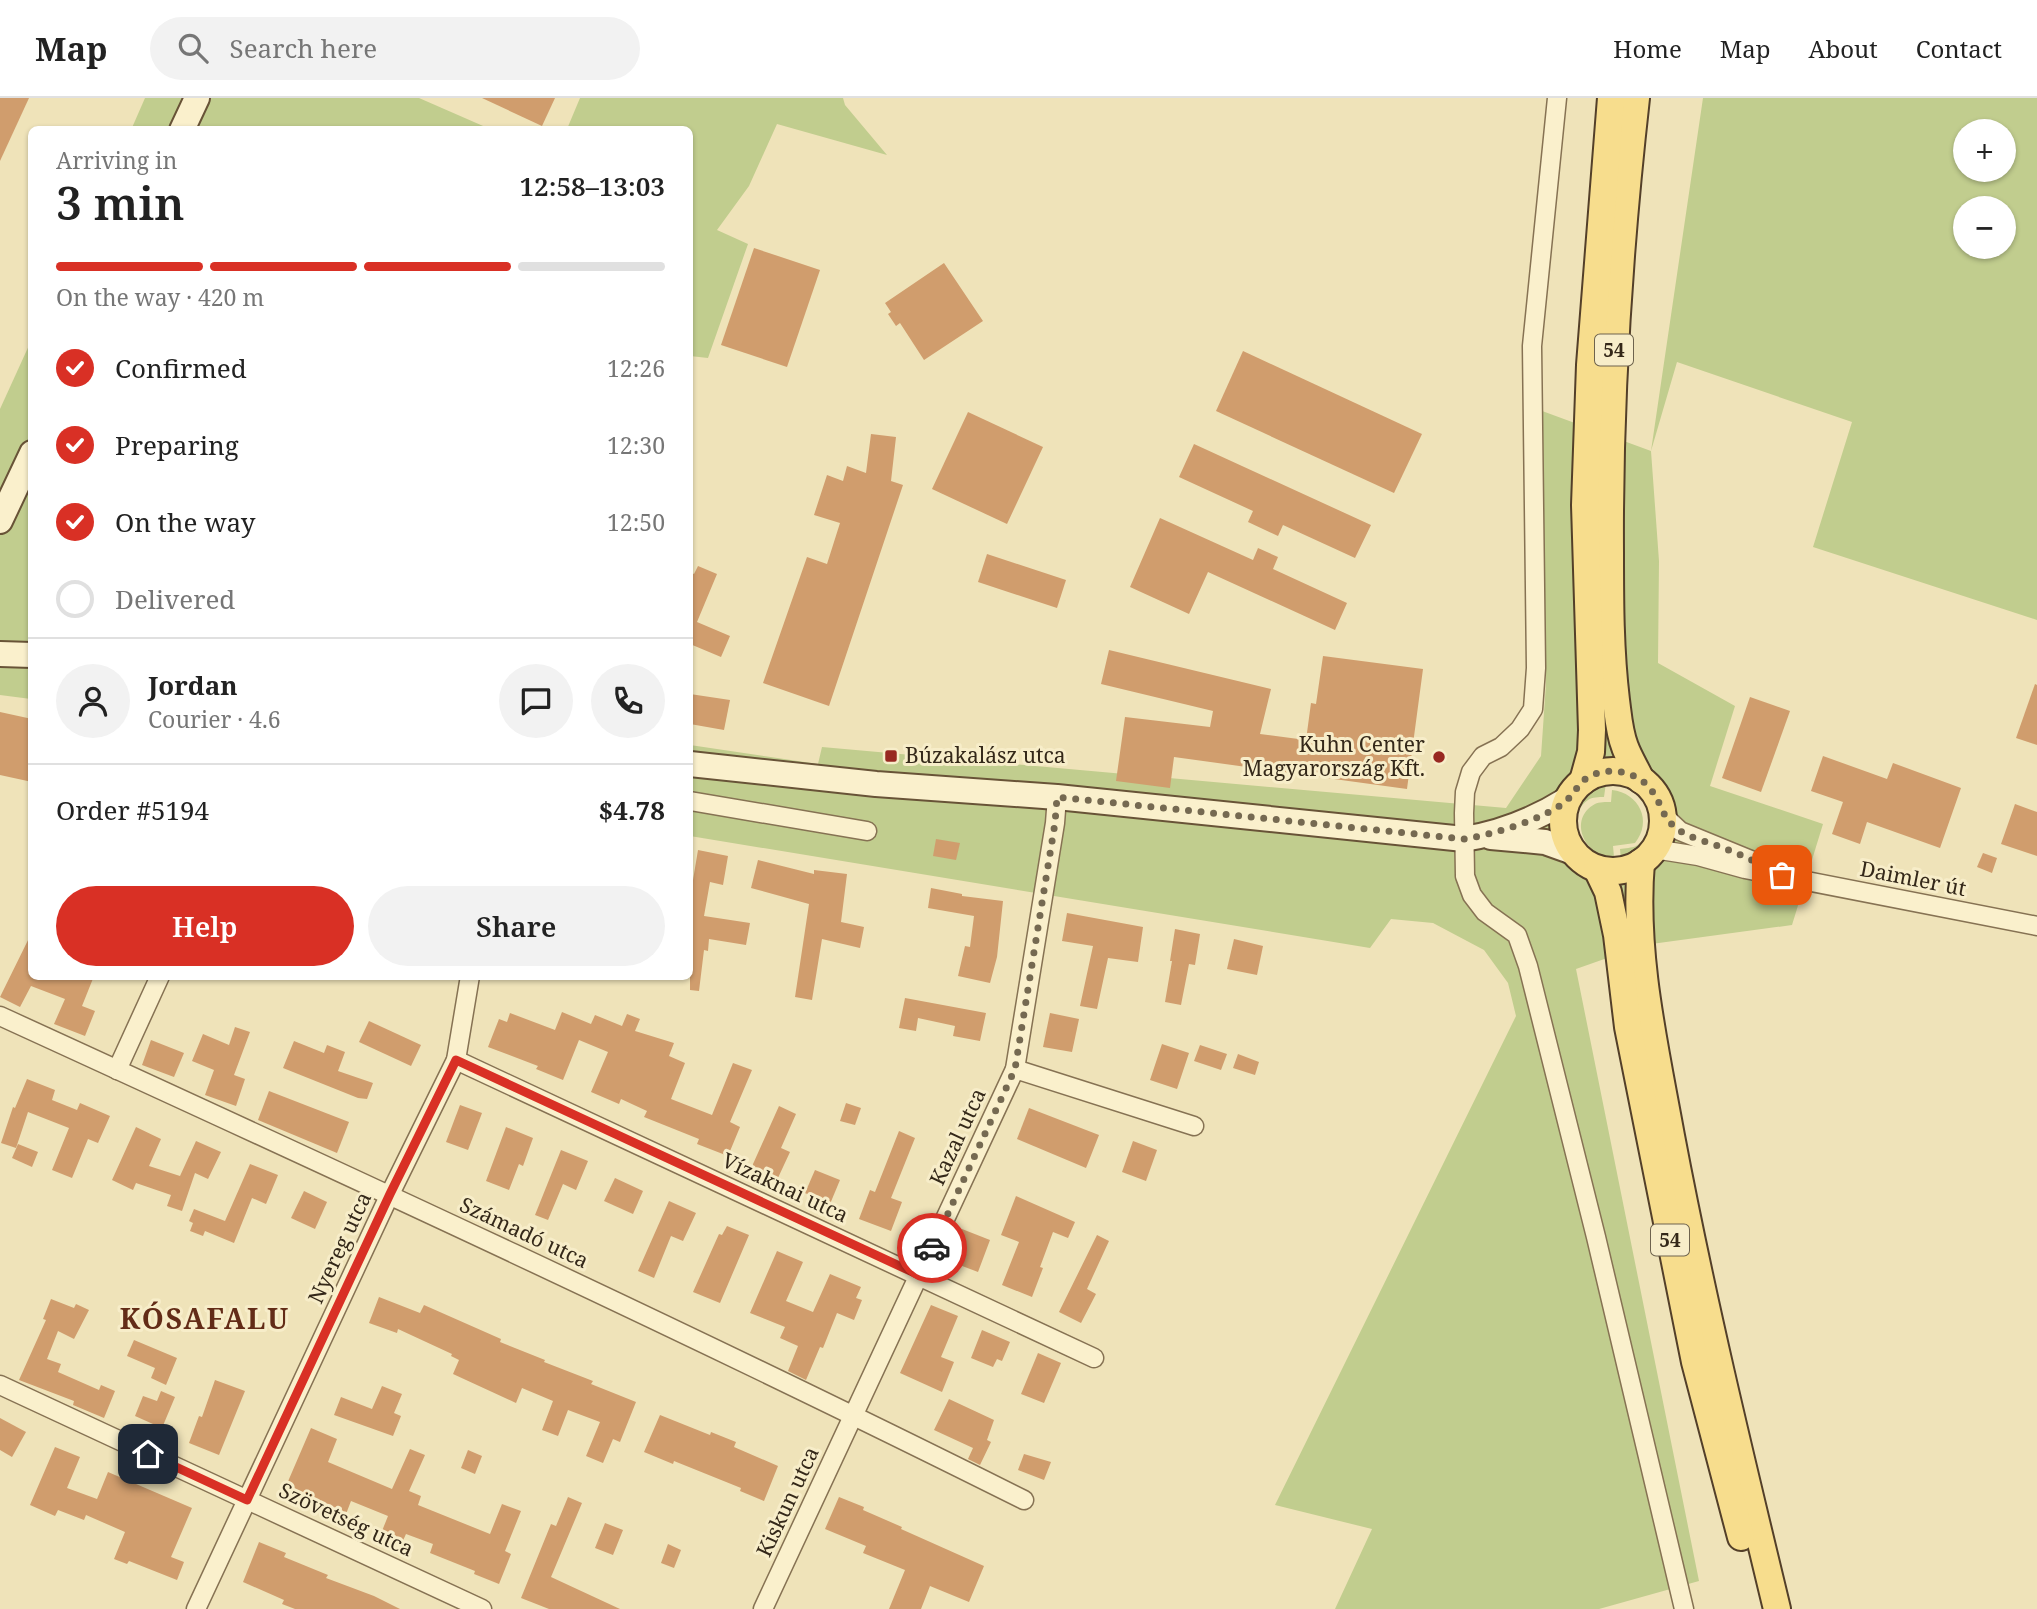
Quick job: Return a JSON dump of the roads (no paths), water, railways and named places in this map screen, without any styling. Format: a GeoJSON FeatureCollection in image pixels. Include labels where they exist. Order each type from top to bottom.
{"type":"FeatureCollection","features":[{"type":"Feature","properties":{"kind":"main road","name":"54"},"geometry":{"type":"LineString","coordinates":[[1573,852],[1563,826],[1564,808],[1591,752],[1585,505],[1590,365],[1611,98]]}},
{"type":"Feature","properties":{"kind":"main road","name":"54"},"geometry":{"type":"LineString","coordinates":[[1636,98],[1619,262],[1613,374],[1610,541],[1613,675],[1624,746],[1641,780],[1651,789],[1658,801],[1662,814],[1661,832],[1648,855],[1639,891],[1645,987],[1708,1323],[1777,1609]]}},
{"type":"Feature","properties":{"kind":"main road"},"geometry":{"type":"LineString","coordinates":[[1575,790],[1608,771],[1625,773],[1641,780]]}},
{"type":"Feature","properties":{"kind":"main road"},"geometry":{"type":"LineString","coordinates":[[1573,852],[1597,869],[1615,871],[1633,867],[1648,855]]}},
{"type":"Feature","properties":{"kind":"main road","name":"54"},"geometry":{"type":"LineString","coordinates":[[1597,869],[1608,892],[1615,924],[1628,1027],[1695,1362],[1758,1609]]}},
{"type":"Feature","properties":{"kind":"street"},"geometry":{"type":"LineString","coordinates":[[184,126],[197,98]]}},
{"type":"Feature","properties":{"kind":"street"},"geometry":{"type":"LineString","coordinates":[[1557,98],[1532,346],[1536,668],[1533,709],[1520,729],[1501,747],[1483,756],[1471,772],[1465,792],[1472,838],[1465,876],[1472,895],[1485,912],[1517,935],[1528,966],[1596,1237],[1684,1609]]}},
{"type":"Feature","properties":{"kind":"street"},"geometry":{"type":"LineString","coordinates":[[0,520],[28,461]]}},
{"type":"Feature","properties":{"kind":"street"},"geometry":{"type":"LineString","coordinates":[[0,654],[28,655]]}},
{"type":"Feature","properties":{"kind":"street"},"geometry":{"type":"LineString","coordinates":[[693,764],[1472,838],[1545,842],[1573,852]]}},
{"type":"Feature","properties":{"kind":"street"},"geometry":{"type":"LineString","coordinates":[[1472,838],[1537,818],[1575,790]]}},
{"type":"Feature","properties":{"kind":"street","name":"Kazal utca"},"geometry":{"type":"LineString","coordinates":[[854,1415],[1015,1069],[1057,797]]}},
{"type":"Feature","properties":{"kind":"street"},"geometry":{"type":"LineString","coordinates":[[693,802],[867,831]]}},
{"type":"Feature","properties":{"kind":"street","name":"Daimler út"},"geometry":{"type":"LineString","coordinates":[[1662,814],[1680,831],[1782,875]]}},
{"type":"Feature","properties":{"kind":"street","name":"Daimler út"},"geometry":{"type":"LineString","coordinates":[[1648,855],[1698,856],[1745,869],[2037,926]]}},
{"type":"Feature","properties":{"kind":"street"},"geometry":{"type":"LineString","coordinates":[[117,1070],[158,980]]}},
{"type":"Feature","properties":{"kind":"street","name":"Nyereg utca"},"geometry":{"type":"LineString","coordinates":[[196,1609],[390,1194],[456,1060],[469,980]]}},
{"type":"Feature","properties":{"kind":"street","name":"Számadó utca"},"geometry":{"type":"LineString","coordinates":[[0,1016],[390,1194],[854,1415],[1024,1500]]}},
{"type":"Feature","properties":{"kind":"street","name":"Vízaknai utca"},"geometry":{"type":"LineString","coordinates":[[456,1060],[1094,1358]]}},
{"type":"Feature","properties":{"kind":"street"},"geometry":{"type":"LineString","coordinates":[[1015,1069],[1194,1126]]}},
{"type":"Feature","properties":{"kind":"street","name":"Szövetség utca"},"geometry":{"type":"LineString","coordinates":[[0,1385],[481,1609]]}},
{"type":"Feature","properties":{"kind":"street","name":"Kiskun utca"},"geometry":{"type":"LineString","coordinates":[[764,1609],[854,1415]]}},
{"type":"Feature","properties":{"kind":"place","name":"Búzakalász utca"},"geometry":{"type":"Point","coordinates":[891,756]}},
{"type":"Feature","properties":{"kind":"place","name":"Kuhn Center Magyarország Kft."},"geometry":{"type":"Point","coordinates":[1439,757]}},
{"type":"Feature","properties":{"kind":"district","name":"KÓSAFALU"},"geometry":{"type":"Point","coordinates":[205,1319]}}]}
